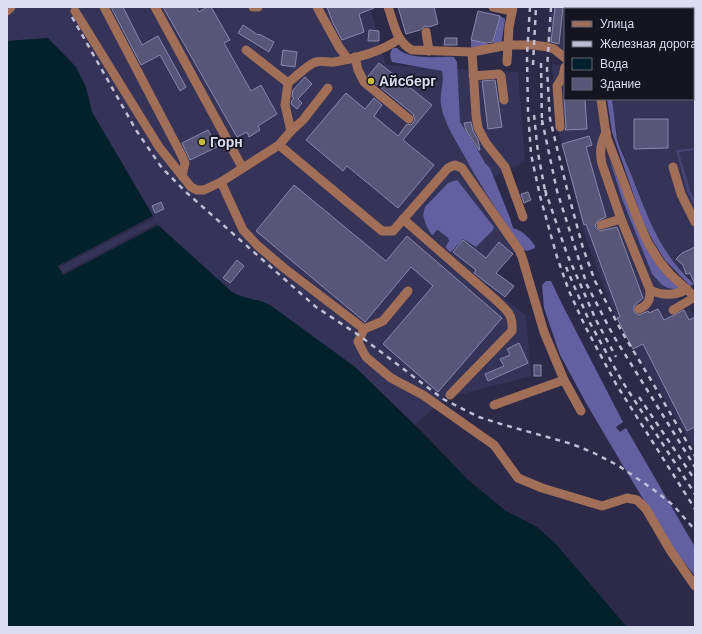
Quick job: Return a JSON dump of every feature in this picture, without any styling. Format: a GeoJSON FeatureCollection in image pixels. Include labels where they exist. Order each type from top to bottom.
{"type":"FeatureCollection","features":[{"type":"Feature","properties":{"kind":"street"},"geometry":{"type":"LineString","coordinates":[[7,11],[11,7]]}},
{"type":"Feature","properties":{"kind":"street"},"geometry":{"type":"LineString","coordinates":[[104,7],[181,154],[185,163],[182,176]]}},
{"type":"Feature","properties":{"kind":"street"},"geometry":{"type":"LineString","coordinates":[[155,7],[242,167]]}},
{"type":"Feature","properties":{"kind":"street"},"geometry":{"type":"LineString","coordinates":[[317,7],[339,48],[351,58],[364,82],[409,119]]}},
{"type":"Feature","properties":{"kind":"street"},"geometry":{"type":"LineString","coordinates":[[388,7],[399,39],[406,47],[412,50],[472,52],[508,45],[527,45],[548,47],[554,49],[564,57]]}},
{"type":"Feature","properties":{"kind":"street"},"geometry":{"type":"LineString","coordinates":[[493,7],[512,9],[509,27],[507,62]]}},
{"type":"Feature","properties":{"kind":"street"},"geometry":{"type":"LineString","coordinates":[[76,11],[159,148],[191,187],[197,190],[204,190],[221,182],[242,167],[279,145],[328,88]]}},
{"type":"Feature","properties":{"kind":"street"},"geometry":{"type":"LineString","coordinates":[[426,32],[429,51]]}},
{"type":"Feature","properties":{"kind":"street"},"geometry":{"type":"LineString","coordinates":[[291,131],[285,105],[288,83],[315,62],[333,62],[351,58],[383,48],[399,39]]}},
{"type":"Feature","properties":{"kind":"street"},"geometry":{"type":"LineString","coordinates":[[246,50],[288,83]]}},
{"type":"Feature","properties":{"kind":"street"},"geometry":{"type":"LineString","coordinates":[[472,52],[478,128],[486,143],[505,166],[523,218]]}},
{"type":"Feature","properties":{"kind":"street"},"geometry":{"type":"LineString","coordinates":[[560,127],[557,86],[564,72]]}},
{"type":"Feature","properties":{"kind":"street"},"geometry":{"type":"LineString","coordinates":[[473,76],[499,74],[501,76],[504,100]]}},
{"type":"Feature","properties":{"kind":"street"},"geometry":{"type":"LineString","coordinates":[[601,100],[606,132],[639,223],[648,243],[660,262],[670,274],[693,294]]}},
{"type":"Feature","properties":{"kind":"street"},"geometry":{"type":"LineString","coordinates":[[606,132],[600,145],[600,154],[621,219],[650,290],[650,298],[648,303],[645,307],[639,309]]}},
{"type":"Feature","properties":{"kind":"street"},"geometry":{"type":"LineString","coordinates":[[279,145],[382,231],[393,231],[448,168],[455,165],[462,168],[519,250],[544,332],[564,380],[581,410]]}},
{"type":"Feature","properties":{"kind":"street"},"geometry":{"type":"LineString","coordinates":[[672,167],[681,194],[695,222]]}},
{"type":"Feature","properties":{"kind":"street"},"geometry":{"type":"LineString","coordinates":[[221,182],[243,230],[257,245],[284,268],[364,329]]}},
{"type":"Feature","properties":{"kind":"street"},"geometry":{"type":"LineString","coordinates":[[403,219],[510,314],[513,322],[512,331],[450,395]]}},
{"type":"Feature","properties":{"kind":"street"},"geometry":{"type":"LineString","coordinates":[[601,225],[621,219]]}},
{"type":"Feature","properties":{"kind":"street"},"geometry":{"type":"LineString","coordinates":[[650,290],[664,295],[679,293],[693,294]]}},
{"type":"Feature","properties":{"kind":"street"},"geometry":{"type":"LineString","coordinates":[[408,291],[383,322],[364,329],[358,342],[366,357],[391,378],[423,395],[494,445],[518,478],[542,488],[602,506],[627,498],[637,500],[646,509],[670,550],[695,586]]}},
{"type":"Feature","properties":{"kind":"street"},"geometry":{"type":"LineString","coordinates":[[674,310],[693,294]]}},
{"type":"Feature","properties":{"kind":"street"},"geometry":{"type":"LineString","coordinates":[[494,405],[564,380]]}},
{"type":"Feature","properties":{"kind":"shaded area"},"geometry":{"type":"Polygon","coordinates":[[[7,7],[370,7],[386,65],[518,72],[525,162],[491,178],[510,224],[523,247],[513,254],[487,284],[526,316],[531,376],[443,399],[415,425],[355,367],[270,305],[240,297],[232,292],[158,225],[63,275],[58,266],[153,216],[92,112],[89,101],[48,38],[7,41],[7,7]]]}},
{"type":"Feature","properties":{"kind":"shaded area"},"geometry":{"type":"Polygon","coordinates":[[[550,7],[695,7],[695,283],[678,268],[669,257],[649,219],[618,140],[612,100],[694,100],[694,8],[564,8],[564,56],[546,52],[550,7]]]}},
{"type":"Feature","properties":{"kind":"shaded area"},"geometry":{"type":"Polygon","coordinates":[[[500,16],[505,19],[501,46],[497,48],[471,47],[471,40],[493,45],[500,16]]]}},
{"type":"Feature","properties":{"kind":"shaded area"},"geometry":{"type":"Polygon","coordinates":[[[393,48],[397,48],[409,55],[424,57],[454,57],[457,62],[460,122],[485,163],[490,168],[513,228],[526,235],[533,243],[535,248],[527,251],[521,247],[482,187],[452,134],[444,117],[441,105],[443,79],[442,71],[392,62],[390,55],[393,48]]]}},
{"type":"Feature","properties":{"kind":"shaded area"},"geometry":{"type":"Polygon","coordinates":[[[552,64],[564,66],[564,100],[600,100],[606,145],[612,169],[622,199],[652,274],[662,285],[668,288],[676,289],[679,293],[678,298],[684,310],[690,307],[695,317],[695,449],[633,349],[614,314],[584,233],[556,121],[552,64]]]}},
{"type":"Feature","properties":{"kind":"shaded area"},"geometry":{"type":"Polygon","coordinates":[[[607,100],[612,100],[617,139],[650,222],[672,260],[694,284],[690,286],[665,260],[653,241],[643,222],[612,132],[607,100]]]}},
{"type":"Feature","properties":{"kind":"shaded area"},"geometry":{"type":"Polygon","coordinates":[[[695,148],[695,150],[679,153],[690,190],[695,201],[695,207],[687,191],[676,150],[695,148]]]}},
{"type":"Feature","properties":{"kind":"shaded area"},"geometry":{"type":"Polygon","coordinates":[[[609,158],[645,245],[656,264],[667,277],[679,287],[679,290],[662,285],[652,274],[622,199],[609,158]]]}},
{"type":"Feature","properties":{"kind":"shaded area"},"geometry":{"type":"Polygon","coordinates":[[[457,180],[494,227],[493,230],[476,247],[463,239],[450,252],[446,248],[449,241],[448,238],[438,230],[433,235],[431,234],[423,215],[425,207],[448,183],[457,180]]]}},
{"type":"Feature","properties":{"kind":"shaded area"},"geometry":{"type":"Polygon","coordinates":[[[546,281],[551,281],[623,422],[616,427],[620,432],[626,428],[695,547],[695,576],[672,547],[586,403],[560,355],[544,308],[542,285],[546,281]]]}},
{"type":"Feature","properties":{"kind":"water"},"geometry":{"type":"Polygon","coordinates":[[[48,38],[76,67],[86,87],[92,112],[153,216],[58,266],[63,275],[158,225],[232,292],[270,305],[355,367],[427,437],[467,479],[506,511],[537,527],[555,543],[627,627],[7,627],[7,41],[48,38]]]}},
{"type":"Feature","properties":{"kind":"pier"},"geometry":{"type":"Polygon","coordinates":[[[153,216],[154,218],[60,267],[63,273],[157,223],[158,225],[63,275],[58,266],[153,216]]]}},
{"type":"Feature","properties":{"kind":"building"},"geometry":{"type":"Polygon","coordinates":[[[111,7],[123,7],[142,45],[158,36],[186,87],[180,91],[160,55],[141,65],[111,7]]]}},
{"type":"Feature","properties":{"kind":"building"},"geometry":{"type":"Polygon","coordinates":[[[163,7],[196,7],[199,12],[207,7],[211,7],[230,40],[224,43],[251,91],[261,85],[277,114],[258,126],[260,130],[249,137],[247,132],[237,137],[163,7]]]}},
{"type":"Feature","properties":{"kind":"building"},"geometry":{"type":"Polygon","coordinates":[[[327,7],[374,8],[359,14],[364,32],[342,40],[327,7]]]}},
{"type":"Feature","properties":{"kind":"building"},"geometry":{"type":"Polygon","coordinates":[[[398,7],[434,7],[438,24],[429,27],[425,26],[420,30],[406,34],[398,7]]]}},
{"type":"Feature","properties":{"kind":"building"},"geometry":{"type":"Polygon","coordinates":[[[555,7],[563,7],[559,44],[551,42],[555,7]]]}},
{"type":"Feature","properties":{"kind":"building"},"geometry":{"type":"Polygon","coordinates":[[[478,11],[500,16],[493,42],[486,43],[471,40],[478,11]]]}},
{"type":"Feature","properties":{"kind":"building"},"geometry":{"type":"Polygon","coordinates":[[[243,25],[258,35],[259,34],[274,42],[269,52],[238,33],[243,25]]]}},
{"type":"Feature","properties":{"kind":"building"},"geometry":{"type":"Polygon","coordinates":[[[369,30],[379,31],[379,41],[368,41],[369,30]]]}},
{"type":"Feature","properties":{"kind":"building"},"geometry":{"type":"Polygon","coordinates":[[[445,38],[457,38],[457,45],[444,45],[445,38]]]}},
{"type":"Feature","properties":{"kind":"building"},"geometry":{"type":"Polygon","coordinates":[[[283,50],[297,52],[295,67],[281,65],[283,50]]]}},
{"type":"Feature","properties":{"kind":"building"},"geometry":{"type":"Polygon","coordinates":[[[379,63],[432,105],[403,140],[434,165],[398,208],[347,166],[343,171],[306,140],[346,93],[365,109],[374,98],[382,105],[374,116],[398,136],[407,124],[411,125],[413,123],[415,120],[413,114],[369,78],[368,76],[379,63]]]}},
{"type":"Feature","properties":{"kind":"building"},"geometry":{"type":"Polygon","coordinates":[[[305,77],[312,84],[298,99],[302,103],[297,109],[291,104],[294,98],[292,97],[293,90],[305,77]]]}},
{"type":"Feature","properties":{"kind":"building"},"geometry":{"type":"Polygon","coordinates":[[[495,80],[502,127],[488,129],[482,81],[495,80]]]}},
{"type":"Feature","properties":{"kind":"building"},"geometry":{"type":"Polygon","coordinates":[[[564,100],[585,100],[587,129],[565,130],[564,100]]]}},
{"type":"Feature","properties":{"kind":"building"},"geometry":{"type":"Polygon","coordinates":[[[634,119],[668,119],[668,148],[634,149],[634,119]]]}},
{"type":"Feature","properties":{"kind":"building"},"geometry":{"type":"Polygon","coordinates":[[[471,122],[480,150],[466,130],[464,123],[471,122]]]}},
{"type":"Feature","properties":{"kind":"building"},"geometry":{"type":"Polygon","coordinates":[[[208,130],[217,147],[190,160],[182,143],[208,130]]]}},
{"type":"Feature","properties":{"kind":"building"},"geometry":{"type":"Polygon","coordinates":[[[589,136],[592,145],[586,147],[606,217],[597,221],[595,226],[600,231],[617,227],[643,298],[634,306],[634,312],[639,315],[658,309],[664,320],[684,310],[689,320],[695,317],[695,427],[687,431],[643,344],[633,349],[617,318],[620,317],[586,224],[584,225],[562,144],[589,136]]]}},
{"type":"Feature","properties":{"kind":"building"},"geometry":{"type":"Polygon","coordinates":[[[294,185],[386,261],[407,236],[502,318],[438,392],[383,344],[433,286],[411,267],[365,322],[256,231],[294,185]]]}},
{"type":"Feature","properties":{"kind":"building"},"geometry":{"type":"Polygon","coordinates":[[[528,192],[531,200],[524,203],[521,194],[528,192]]]}},
{"type":"Feature","properties":{"kind":"building"},"geometry":{"type":"Polygon","coordinates":[[[161,202],[164,209],[155,213],[152,206],[161,202]]]}},
{"type":"Feature","properties":{"kind":"building"},"geometry":{"type":"Polygon","coordinates":[[[463,240],[486,258],[499,242],[513,254],[496,273],[514,286],[505,297],[474,273],[476,270],[453,252],[463,240]]]}},
{"type":"Feature","properties":{"kind":"building"},"geometry":{"type":"Polygon","coordinates":[[[695,247],[695,285],[690,273],[686,274],[683,265],[676,259],[682,253],[695,247]]]}},
{"type":"Feature","properties":{"kind":"building"},"geometry":{"type":"Polygon","coordinates":[[[237,260],[244,266],[230,283],[223,278],[237,260]]]}},
{"type":"Feature","properties":{"kind":"building"},"geometry":{"type":"Polygon","coordinates":[[[519,343],[528,363],[488,381],[485,374],[504,366],[500,359],[510,355],[507,349],[519,343]]]}},
{"type":"Feature","properties":{"kind":"building"},"geometry":{"type":"Polygon","coordinates":[[[534,365],[541,365],[541,376],[534,376],[534,365]]]}},
{"type":"Feature","properties":{"kind":"railway"},"geometry":{"type":"LineString","coordinates":[[530,7],[527,55],[528,111],[531,154],[540,196],[557,257],[569,291],[585,326],[616,384],[695,509]]}},
{"type":"Feature","properties":{"kind":"railway"},"geometry":{"type":"LineString","coordinates":[[533,65],[536,7]]}},
{"type":"Feature","properties":{"kind":"railway"},"geometry":{"type":"LineString","coordinates":[[551,7],[547,69],[550,119],[583,248],[595,281],[622,332],[695,456]]}},
{"type":"Feature","properties":{"kind":"railway"},"geometry":{"type":"LineString","coordinates":[[72,17],[136,130],[162,168],[187,193],[316,307],[360,336],[443,399],[479,417],[572,444],[619,466],[673,505],[695,530]]}},
{"type":"Feature","properties":{"kind":"railway"},"geometry":{"type":"LineString","coordinates":[[541,63],[542,125]]}},
{"type":"Feature","properties":{"kind":"railway"},"geometry":{"type":"LineString","coordinates":[[534,115],[538,153],[546,196]]}},
{"type":"Feature","properties":{"kind":"railway"},"geometry":{"type":"LineString","coordinates":[[542,120],[557,191],[587,285],[613,335],[695,467]]}},
{"type":"Feature","properties":{"kind":"railway"},"geometry":{"type":"LineString","coordinates":[[545,190],[567,254],[596,320],[616,357]]}},
{"type":"Feature","properties":{"kind":"railway"},"geometry":{"type":"LineString","coordinates":[[566,267],[590,323],[622,381],[695,494]]}},
{"type":"Feature","properties":{"kind":"railway"},"geometry":{"type":"LineString","coordinates":[[639,397],[695,480]]}},
{"type":"Feature","properties":{"kind":"place","name":"Айсберг"},"geometry":{"type":"Point","coordinates":[371,81]}},
{"type":"Feature","properties":{"kind":"place","name":"Горн"},"geometry":{"type":"Point","coordinates":[202,142]}}]}
